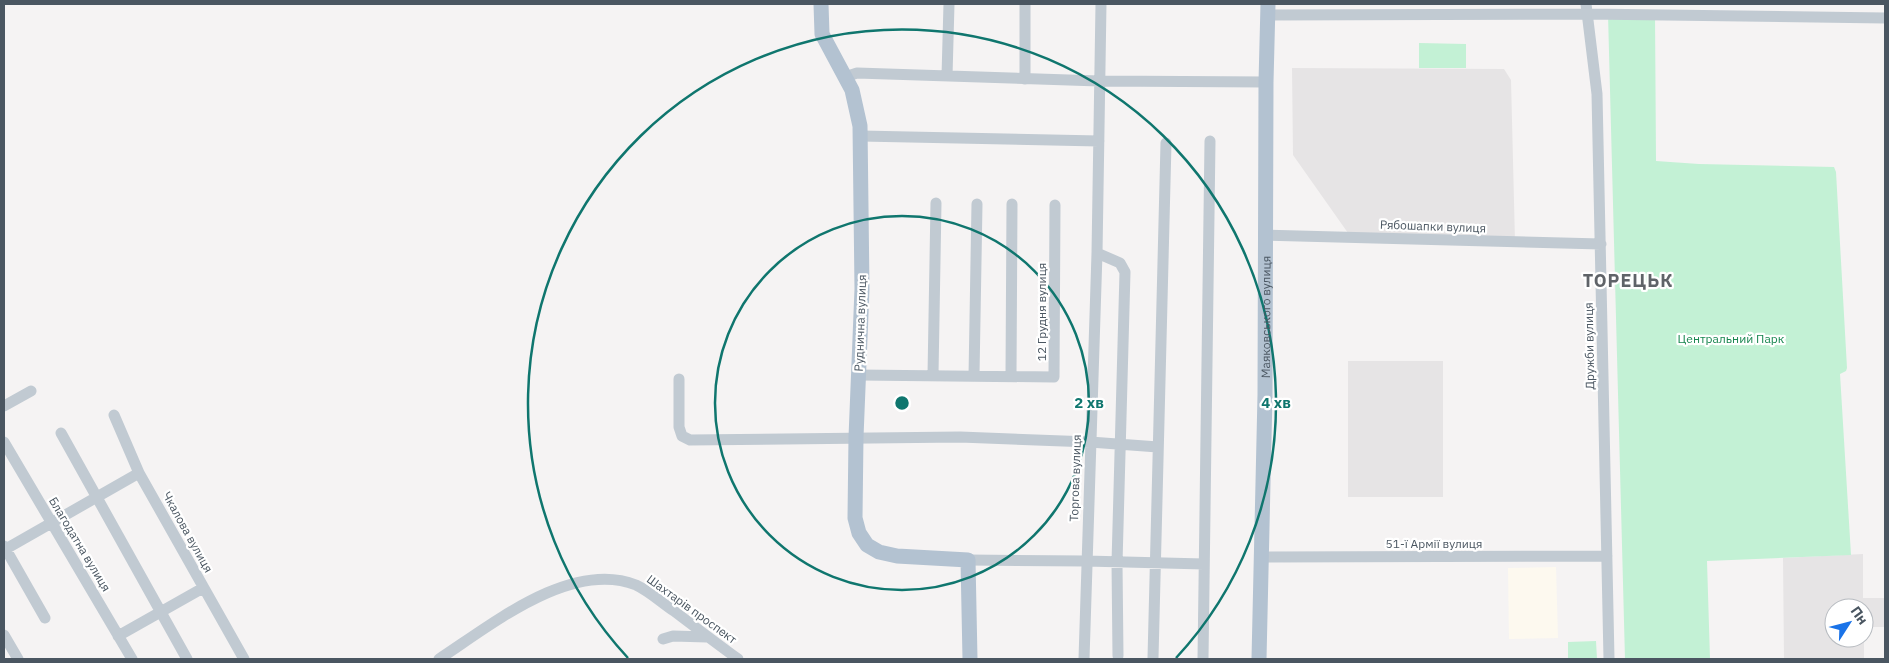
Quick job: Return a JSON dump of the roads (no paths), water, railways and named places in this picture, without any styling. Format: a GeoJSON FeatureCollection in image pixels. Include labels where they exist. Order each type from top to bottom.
{"type":"FeatureCollection","features":[{"type":"Feature","properties":{"kind":"main road"},"geometry":{"type":"LineString","coordinates":[[812,4],[812,34],[860,131]]}},
{"type":"Feature","properties":{"kind":"main road","name":"Руднична вулиця"},"geometry":{"type":"LineString","coordinates":[[821,4],[822,34],[852,90],[860,131],[862,290],[855,518],[859,533],[867,545],[878,552],[897,556],[968,560]]}},
{"type":"Feature","properties":{"kind":"main road","name":"Маяковського вулиця"},"geometry":{"type":"LineString","coordinates":[[1258,659],[1265,395],[1268,9]]}},
{"type":"Feature","properties":{"kind":"main road"},"geometry":{"type":"LineString","coordinates":[[968,560],[970,659]]}},
{"type":"Feature","properties":{"kind":"street"},"geometry":{"type":"LineString","coordinates":[[947,76],[948,4]]}},
{"type":"Feature","properties":{"kind":"street"},"geometry":{"type":"LineString","coordinates":[[1024,78],[1025,4]]}},
{"type":"Feature","properties":{"kind":"street","name":"Торгова вулиця"},"geometry":{"type":"LineString","coordinates":[[1084,659],[1097,253],[1101,4]]}},
{"type":"Feature","properties":{"kind":"street"},"geometry":{"type":"LineString","coordinates":[[1738,4],[1738,16]]}},
{"type":"Feature","properties":{"kind":"street"},"geometry":{"type":"LineString","coordinates":[[1268,9],[1587,9],[1738,16],[1885,18]]}},
{"type":"Feature","properties":{"kind":"street","name":"Дружби вулиця"},"geometry":{"type":"LineString","coordinates":[[1587,9],[1597,94],[1609,659]]}},
{"type":"Feature","properties":{"kind":"street"},"geometry":{"type":"LineString","coordinates":[[845,77],[857,74],[1099,81],[1266,82]]}},
{"type":"Feature","properties":{"kind":"street"},"geometry":{"type":"LineString","coordinates":[[860,131],[1099,141]]}},
{"type":"Feature","properties":{"kind":"street"},"geometry":{"type":"LineString","coordinates":[[1203,659],[1210,141]]}},
{"type":"Feature","properties":{"kind":"street"},"geometry":{"type":"LineString","coordinates":[[1153,658],[1166,143]]}},
{"type":"Feature","properties":{"kind":"street"},"geometry":{"type":"LineString","coordinates":[[933,375],[936,203]]}},
{"type":"Feature","properties":{"kind":"street"},"geometry":{"type":"LineString","coordinates":[[974,376],[977,204]]}},
{"type":"Feature","properties":{"kind":"street"},"geometry":{"type":"LineString","coordinates":[[1011,376],[1012,204]]}},
{"type":"Feature","properties":{"kind":"street","name":"12 Грудня вулиця"},"geometry":{"type":"LineString","coordinates":[[859,375],[1054,377],[1055,205]]}},
{"type":"Feature","properties":{"kind":"street","name":"Рябошапки вулиця"},"geometry":{"type":"LineString","coordinates":[[1265,235],[1601,244]]}},
{"type":"Feature","properties":{"kind":"street"},"geometry":{"type":"LineString","coordinates":[[1097,253],[1120,263],[1125,272],[1118,563],[1118,656]]}},
{"type":"Feature","properties":{"kind":"street"},"geometry":{"type":"LineString","coordinates":[[679,379],[679,427],[682,436],[690,440],[960,437],[1090,442],[1158,447]]}},
{"type":"Feature","properties":{"kind":"street"},"geometry":{"type":"LineString","coordinates":[[4,406],[31,391]]}},
{"type":"Feature","properties":{"kind":"street","name":"Чкалова вулиця"},"geometry":{"type":"LineString","coordinates":[[114,416],[139,473],[244,659]]}},
{"type":"Feature","properties":{"kind":"street"},"geometry":{"type":"LineString","coordinates":[[61,433],[187,659]]}},
{"type":"Feature","properties":{"kind":"street","name":"Благодатна вулиця"},"geometry":{"type":"LineString","coordinates":[[4,442],[132,659]]}},
{"type":"Feature","properties":{"kind":"street"},"geometry":{"type":"LineString","coordinates":[[44,618],[4,548],[139,473]]}},
{"type":"Feature","properties":{"kind":"street","name":"51-ї Армії вулиця"},"geometry":{"type":"LineString","coordinates":[[1262,557],[1607,556]]}},
{"type":"Feature","properties":{"kind":"street","name":"Руднична вулиця"},"geometry":{"type":"LineString","coordinates":[[968,560],[1204,564]]}},
{"type":"Feature","properties":{"kind":"street","name":"Шахтарів проспект"},"geometry":{"type":"LineString","coordinates":[[439,659],[527,602],[545,593],[583,582],[603,580],[636,586],[657,598],[738,659]]}},
{"type":"Feature","properties":{"kind":"street"},"geometry":{"type":"LineString","coordinates":[[118,636],[203,588]]}},
{"type":"Feature","properties":{"kind":"street"},"geometry":{"type":"LineString","coordinates":[[4,635],[18,659]]}},
{"type":"Feature","properties":{"kind":"street"},"geometry":{"type":"LineString","coordinates":[[663,639],[673,636],[708,636]]}},
{"type":"Feature","properties":{"kind":"district","name":"ТОРЕЦЬК"},"geometry":{"type":"Point","coordinates":[1628,280]}},
{"type":"Feature","properties":{"kind":"park label","name":"Центральний Парк"},"geometry":{"type":"Point","coordinates":[1731,338]}}]}
